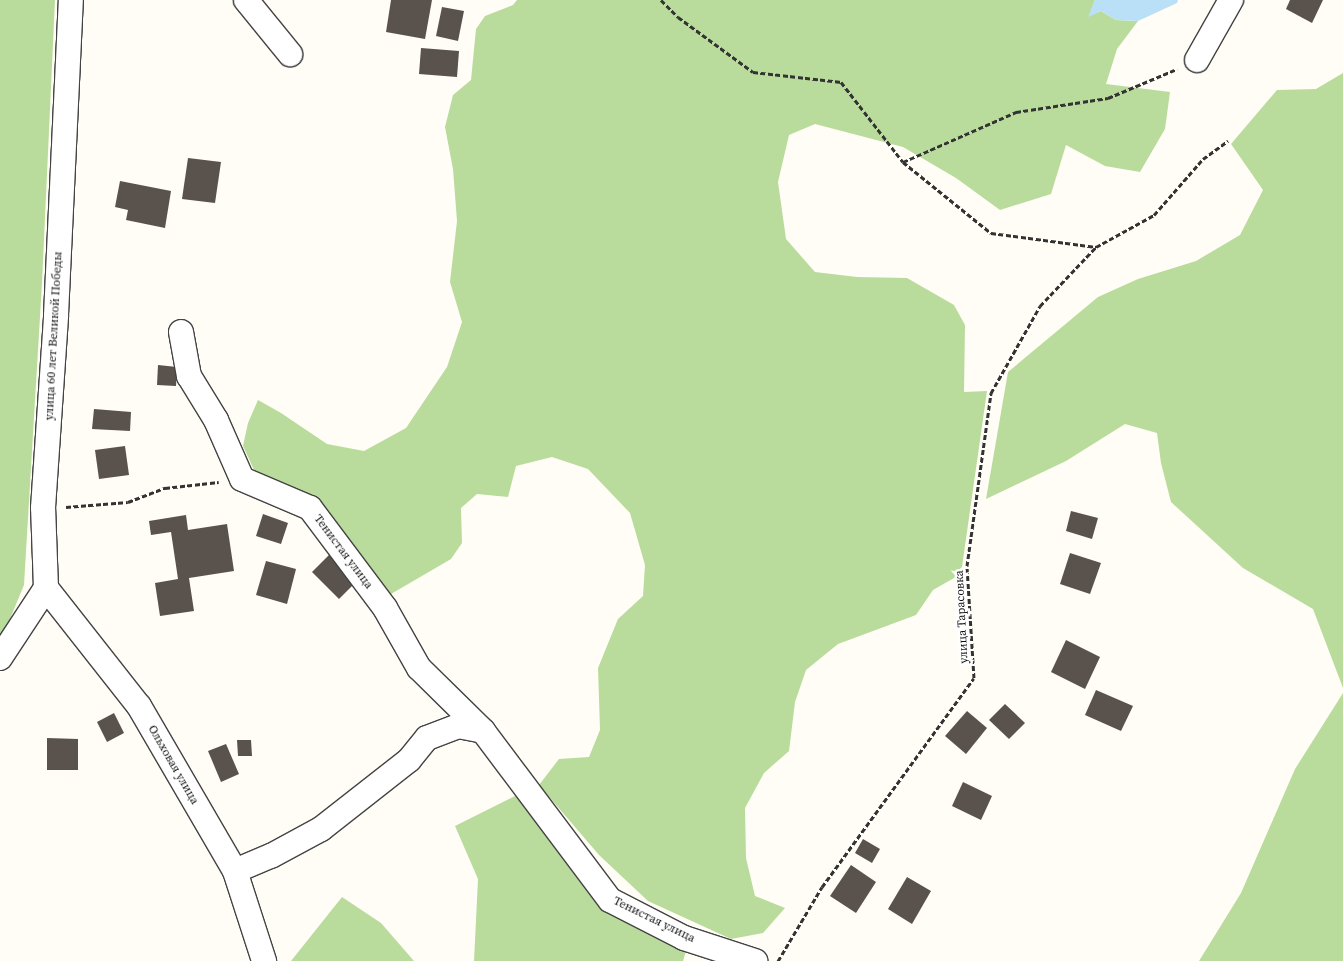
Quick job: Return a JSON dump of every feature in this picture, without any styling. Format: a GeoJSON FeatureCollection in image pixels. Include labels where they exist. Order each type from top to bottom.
{"type":"FeatureCollection","features":[{"type":"Feature","properties":{"kind":"street","name":"улица 60 лет Великой Победы"},"geometry":{"type":"LineString","coordinates":[[46,588],[43,508],[56,315],[71,0]]}},
{"type":"Feature","properties":{"kind":"street"},"geometry":{"type":"LineString","coordinates":[[246,0],[290,54]]}},
{"type":"Feature","properties":{"kind":"street"},"geometry":{"type":"LineString","coordinates":[[1197,60],[1231,0]]}},
{"type":"Feature","properties":{"kind":"street"},"geometry":{"type":"LineString","coordinates":[[181,332],[189,376],[216,420],[242,479]]}},
{"type":"Feature","properties":{"kind":"street","name":"Тенистая улица"},"geometry":{"type":"LineString","coordinates":[[242,479],[310,508],[385,608],[420,668],[483,731],[610,900],[684,938],[754,961]]}},
{"type":"Feature","properties":{"kind":"street"},"geometry":{"type":"LineString","coordinates":[[0,658],[46,588]]}},
{"type":"Feature","properties":{"kind":"street","name":"Ольховая улица"},"geometry":{"type":"LineString","coordinates":[[46,588],[139,706],[235,871],[264,961]]}},
{"type":"Feature","properties":{"kind":"street"},"geometry":{"type":"LineString","coordinates":[[235,871],[271,856],[321,829],[409,760],[427,738],[458,726],[483,731]]}},
{"type":"Feature","properties":{"kind":"path"},"geometry":{"type":"LineString","coordinates":[[661,0],[678,16],[753,72],[841,82],[903,162],[991,232],[1096,247]]}},
{"type":"Feature","properties":{"kind":"path"},"geometry":{"type":"LineString","coordinates":[[903,162],[1016,112],[1108,98],[1197,60]]}},
{"type":"Feature","properties":{"kind":"path","name":"улица Тарасовка"},"geometry":{"type":"LineString","coordinates":[[778,961],[822,887],[974,678],[967,566],[991,393],[1040,306],[1096,247],[1154,215],[1203,159],[1228,141]]}},
{"type":"Feature","properties":{"kind":"path"},"geometry":{"type":"LineString","coordinates":[[43,508],[128,502],[165,488],[242,479]]}},
{"type":"Feature","properties":{"kind":"green space"},"geometry":{"type":"Polygon","coordinates":[[[0,0],[55,0],[42,283],[24,585],[0,643],[0,0]]]}},
{"type":"Feature","properties":{"kind":"green space"},"geometry":{"type":"Polygon","coordinates":[[[517,0],[1095,0],[1089,16],[1101,11],[1116,20],[1138,21],[1117,49],[1106,84],[1170,92],[1165,129],[1140,172],[1105,166],[1066,145],[1051,194],[1000,210],[956,178],[903,147],[815,124],[789,135],[778,182],[786,239],[815,272],[857,277],[907,278],[954,305],[965,325],[964,392],[987,391],[961,574],[933,590],[916,615],[838,644],[806,670],[795,702],[789,751],[764,773],[745,808],[746,858],[755,896],[785,908],[763,933],[731,939],[648,901],[599,855],[539,785],[559,759],[589,757],[600,730],[598,668],[618,619],[643,596],[645,565],[630,513],[588,469],[552,457],[516,466],[508,497],[477,494],[461,508],[462,543],[451,559],[391,594],[320,502],[255,472],[243,446],[248,423],[258,400],[327,444],[364,451],[406,428],[447,367],[462,322],[450,282],[457,221],[453,169],[445,127],[453,95],[471,80],[476,29],[485,16],[513,5],[517,0]]]}},
{"type":"Feature","properties":{"kind":"green space"},"geometry":{"type":"Polygon","coordinates":[[[1343,73],[1343,688],[1313,609],[1243,568],[1171,502],[1161,463],[1157,433],[1125,424],[1066,461],[986,499],[1008,372],[1098,297],[1138,279],[1196,261],[1240,235],[1263,190],[1231,144],[1277,90],[1316,89],[1343,73]]]}},
{"type":"Feature","properties":{"kind":"green space"},"geometry":{"type":"Polygon","coordinates":[[[1343,693],[1343,961],[1199,961],[1241,893],[1295,769],[1343,693]]]}},
{"type":"Feature","properties":{"kind":"green space"},"geometry":{"type":"Polygon","coordinates":[[[519,794],[604,907],[686,951],[683,961],[474,961],[478,879],[455,826],[519,794]]]}},
{"type":"Feature","properties":{"kind":"green space"},"geometry":{"type":"Polygon","coordinates":[[[342,897],[381,923],[414,961],[291,961],[342,897]]]}},
{"type":"Feature","properties":{"kind":"water"},"geometry":{"type":"Polygon","coordinates":[[[1095,0],[1178,0],[1177,3],[1138,21],[1116,20],[1101,11],[1088,17],[1095,0]]]}},
{"type":"Feature","properties":{"kind":"building"},"geometry":{"type":"Polygon","coordinates":[[[391,0],[432,0],[425,39],[386,32],[391,0]]]}},
{"type":"Feature","properties":{"kind":"building"},"geometry":{"type":"Polygon","coordinates":[[[1290,0],[1323,0],[1312,23],[1286,9],[1290,0]]]}},
{"type":"Feature","properties":{"kind":"building"},"geometry":{"type":"Polygon","coordinates":[[[442,7],[464,11],[458,41],[436,36],[442,7]]]}},
{"type":"Feature","properties":{"kind":"building"},"geometry":{"type":"Polygon","coordinates":[[[421,48],[459,51],[457,77],[419,74],[421,48]]]}},
{"type":"Feature","properties":{"kind":"building"},"geometry":{"type":"Polygon","coordinates":[[[188,158],[221,162],[215,203],[182,199],[188,158]]]}},
{"type":"Feature","properties":{"kind":"building"},"geometry":{"type":"Polygon","coordinates":[[[120,181],[171,191],[165,228],[126,220],[128,210],[115,207],[120,181]]]}},
{"type":"Feature","properties":{"kind":"building"},"geometry":{"type":"Polygon","coordinates":[[[158,365],[177,367],[176,386],[157,385],[158,365]]]}},
{"type":"Feature","properties":{"kind":"building"},"geometry":{"type":"Polygon","coordinates":[[[94,409],[131,412],[130,431],[92,429],[94,409]]]}},
{"type":"Feature","properties":{"kind":"building"},"geometry":{"type":"Polygon","coordinates":[[[125,446],[129,475],[99,479],[95,450],[125,446]]]}},
{"type":"Feature","properties":{"kind":"building"},"geometry":{"type":"Polygon","coordinates":[[[1071,511],[1098,518],[1092,539],[1066,531],[1071,511]]]}},
{"type":"Feature","properties":{"kind":"building"},"geometry":{"type":"Polygon","coordinates":[[[263,514],[288,523],[281,544],[256,536],[263,514]]]}},
{"type":"Feature","properties":{"kind":"building"},"geometry":{"type":"Polygon","coordinates":[[[186,515],[188,530],[227,524],[234,571],[189,578],[194,611],[160,616],[155,583],[178,579],[171,532],[151,535],[149,521],[186,515]]]}},
{"type":"Feature","properties":{"kind":"building"},"geometry":{"type":"Polygon","coordinates":[[[1070,553],[1101,563],[1090,594],[1060,584],[1070,553]]]}},
{"type":"Feature","properties":{"kind":"building"},"geometry":{"type":"Polygon","coordinates":[[[330,554],[357,581],[339,599],[312,572],[330,554]]]}},
{"type":"Feature","properties":{"kind":"building"},"geometry":{"type":"Polygon","coordinates":[[[266,561],[296,569],[287,604],[256,595],[266,561]]]}},
{"type":"Feature","properties":{"kind":"building"},"geometry":{"type":"Polygon","coordinates":[[[1066,640],[1100,657],[1085,689],[1051,672],[1066,640]]]}},
{"type":"Feature","properties":{"kind":"building"},"geometry":{"type":"Polygon","coordinates":[[[1096,690],[1133,706],[1121,731],[1085,715],[1096,690]]]}},
{"type":"Feature","properties":{"kind":"building"},"geometry":{"type":"Polygon","coordinates":[[[1005,704],[1025,723],[1009,739],[989,720],[1005,704]]]}},
{"type":"Feature","properties":{"kind":"building"},"geometry":{"type":"Polygon","coordinates":[[[967,711],[987,728],[966,754],[945,736],[967,711]]]}},
{"type":"Feature","properties":{"kind":"building"},"geometry":{"type":"Polygon","coordinates":[[[114,713],[124,733],[107,742],[97,722],[114,713]]]}},
{"type":"Feature","properties":{"kind":"building"},"geometry":{"type":"Polygon","coordinates":[[[47,738],[78,739],[78,770],[47,770],[47,738]]]}},
{"type":"Feature","properties":{"kind":"building"},"geometry":{"type":"Polygon","coordinates":[[[237,740],[251,740],[252,756],[238,756],[237,740]]]}},
{"type":"Feature","properties":{"kind":"building"},"geometry":{"type":"Polygon","coordinates":[[[226,744],[239,774],[221,782],[208,751],[226,744]]]}},
{"type":"Feature","properties":{"kind":"building"},"geometry":{"type":"Polygon","coordinates":[[[963,782],[992,796],[981,820],[952,806],[963,782]]]}},
{"type":"Feature","properties":{"kind":"building"},"geometry":{"type":"Polygon","coordinates":[[[863,839],[880,849],[872,863],[855,853],[863,839]]]}},
{"type":"Feature","properties":{"kind":"building"},"geometry":{"type":"Polygon","coordinates":[[[851,865],[876,882],[856,913],[830,896],[851,865]]]}},
{"type":"Feature","properties":{"kind":"building"},"geometry":{"type":"Polygon","coordinates":[[[907,877],[931,891],[912,924],[888,909],[907,877]]]}}]}
